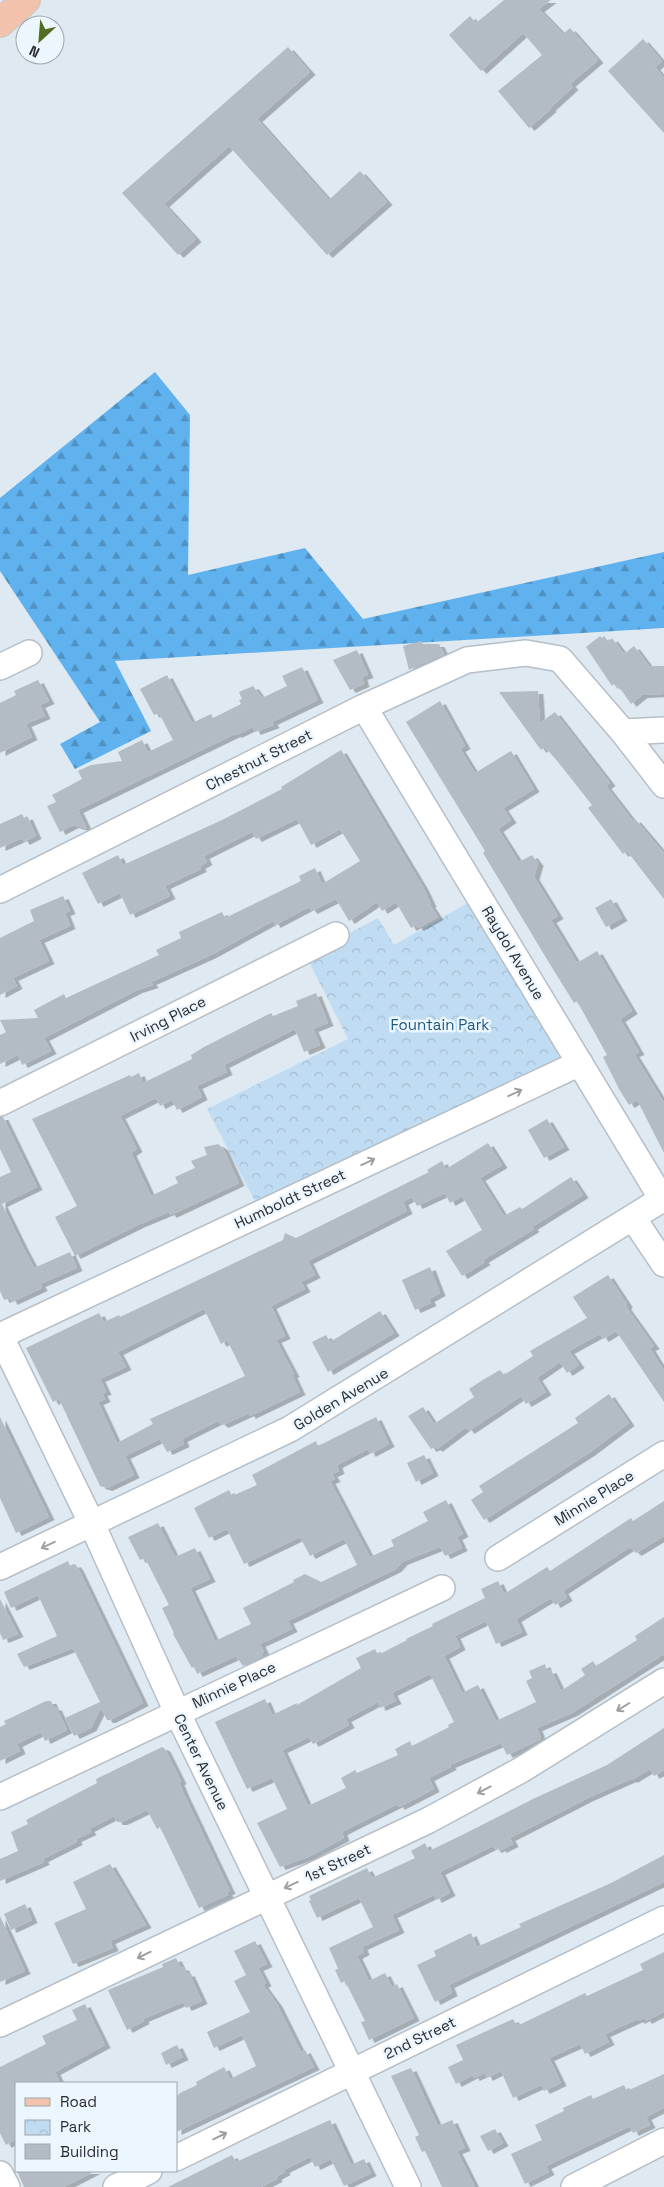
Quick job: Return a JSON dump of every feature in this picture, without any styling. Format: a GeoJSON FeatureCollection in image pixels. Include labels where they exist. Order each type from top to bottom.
{"type":"FeatureCollection","features":[{"type":"Feature","properties":{"kind":"main road"},"geometry":{"type":"LineString","coordinates":[[0,23],[26,0]]}},
{"type":"Feature","properties":{"kind":"street"},"geometry":{"type":"LineString","coordinates":[[0,667],[29,653]]}},
{"type":"Feature","properties":{"kind":"street","name":"Chestnut Street"},"geometry":{"type":"LineString","coordinates":[[0,890],[364,707],[467,660],[526,653],[560,659],[623,732],[664,786]]}},
{"type":"Feature","properties":{"kind":"street","name":"Raydol Avenue"},"geometry":{"type":"LineString","coordinates":[[364,707],[663,1198]]}},
{"type":"Feature","properties":{"kind":"street"},"geometry":{"type":"LineString","coordinates":[[623,732],[664,730]]}},
{"type":"Feature","properties":{"kind":"street","name":"Irving Place"},"geometry":{"type":"LineString","coordinates":[[0,1103],[336,935]]}},
{"type":"Feature","properties":{"kind":"street","name":"Humboldt Street"},"geometry":{"type":"LineString","coordinates":[[0,1335],[580,1063]]}},
{"type":"Feature","properties":{"kind":"street","name":"Golden Avenue"},"geometry":{"type":"LineString","coordinates":[[0,1567],[290,1429],[663,1198]]}},
{"type":"Feature","properties":{"kind":"street"},"geometry":{"type":"LineString","coordinates":[[633,1218],[664,1264]]}},
{"type":"Feature","properties":{"kind":"street","name":"Center Avenue"},"geometry":{"type":"LineString","coordinates":[[0,1335],[92,1524],[177,1712],[408,2187]]}},
{"type":"Feature","properties":{"kind":"street","name":"Minnie Place"},"geometry":{"type":"LineString","coordinates":[[498,1558],[664,1454]]}},
{"type":"Feature","properties":{"kind":"street","name":"Minnie Place"},"geometry":{"type":"LineString","coordinates":[[0,1797],[442,1588]]}},
{"type":"Feature","properties":{"kind":"street","name":"1st Street"},"geometry":{"type":"LineString","coordinates":[[0,2024],[429,1820],[521,1770],[664,1681]]}},
{"type":"Feature","properties":{"kind":"street","name":"2nd Street"},"geometry":{"type":"LineString","coordinates":[[178,2157],[664,1919]]}},
{"type":"Feature","properties":{"kind":"street"},"geometry":{"type":"LineString","coordinates":[[574,2187],[664,2142]]}},
{"type":"Feature","properties":{"kind":"street"},"geometry":{"type":"LineString","coordinates":[[116,2187],[147,2172]]}},
{"type":"Feature","properties":{"kind":"street"},"geometry":{"type":"LineString","coordinates":[[0,2174],[7,2187]]}},
{"type":"Feature","properties":{"kind":"green space"},"geometry":{"type":"Polygon","coordinates":[[[155,372],[190,415],[188,575],[305,548],[363,619],[664,552],[664,628],[115,661],[151,731],[75,769],[60,744],[100,722],[0,571],[0,498],[155,372]]]}},
{"type":"Feature","properties":{"kind":"green space","name":"Fountain Park"},"geometry":{"type":"Polygon","coordinates":[[[473,900],[571,1062],[261,1213],[207,1109],[348,1039],[306,956],[378,918],[394,945],[473,900]]]}},
{"type":"Feature","properties":{"kind":"building"},"geometry":{"type":"Polygon","coordinates":[[[504,0],[551,0],[539,9],[563,34],[570,28],[598,60],[570,84],[573,87],[529,128],[498,91],[542,55],[523,33],[481,71],[449,35],[470,16],[476,23],[504,0]]]}},
{"type":"Feature","properties":{"kind":"building"},"geometry":{"type":"Polygon","coordinates":[[[643,39],[662,61],[655,67],[664,78],[664,133],[608,71],[643,39]]]}},
{"type":"Feature","properties":{"kind":"building"},"geometry":{"type":"Polygon","coordinates":[[[288,47],[310,72],[257,119],[329,200],[360,171],[387,202],[327,255],[229,146],[164,204],[196,239],[178,255],[122,193],[288,47]]]}},
{"type":"Feature","properties":{"kind":"building"},"geometry":{"type":"Polygon","coordinates":[[[600,636],[602,638],[604,636],[609,642],[612,638],[624,654],[634,646],[649,666],[664,666],[664,694],[642,695],[631,704],[622,691],[614,684],[612,686],[586,647],[600,636]]]}},
{"type":"Feature","properties":{"kind":"building"},"geometry":{"type":"Polygon","coordinates":[[[421,641],[423,644],[439,644],[444,654],[409,670],[403,646],[421,641]]]}},
{"type":"Feature","properties":{"kind":"building"},"geometry":{"type":"Polygon","coordinates":[[[357,650],[368,675],[362,677],[364,684],[350,690],[333,660],[357,650]]]}},
{"type":"Feature","properties":{"kind":"building"},"geometry":{"type":"Polygon","coordinates":[[[302,667],[318,700],[272,722],[274,725],[255,732],[253,727],[235,734],[78,810],[87,829],[73,825],[60,832],[47,806],[56,802],[52,795],[82,779],[78,771],[91,765],[122,761],[118,752],[142,740],[148,752],[173,740],[159,713],[154,715],[140,689],[167,675],[192,723],[211,714],[213,718],[241,704],[239,700],[242,699],[239,692],[253,686],[262,698],[287,686],[282,676],[302,667]]]}},
{"type":"Feature","properties":{"kind":"building"},"geometry":{"type":"Polygon","coordinates":[[[38,680],[49,701],[40,705],[45,716],[26,724],[32,737],[0,753],[0,703],[16,695],[14,691],[38,680]]]}},
{"type":"Feature","properties":{"kind":"building"},"geometry":{"type":"Polygon","coordinates":[[[538,691],[540,723],[555,712],[610,783],[606,786],[633,821],[635,819],[664,853],[664,899],[627,851],[623,854],[588,808],[592,805],[545,747],[541,750],[499,692],[538,691]]]}},
{"type":"Feature","properties":{"kind":"building"},"geometry":{"type":"Polygon","coordinates":[[[440,701],[465,746],[460,749],[475,773],[511,751],[534,789],[503,808],[511,820],[498,829],[519,862],[532,855],[538,863],[534,877],[558,916],[551,920],[577,963],[597,951],[632,1011],[620,1019],[639,1052],[634,1054],[664,1103],[664,1153],[637,1100],[629,1105],[619,1089],[603,1057],[607,1055],[577,1001],[574,1003],[551,966],[483,853],[485,851],[406,722],[440,701]]]}},
{"type":"Feature","properties":{"kind":"building"},"geometry":{"type":"Polygon","coordinates":[[[341,750],[423,887],[430,905],[438,917],[418,928],[416,925],[411,928],[396,902],[382,911],[377,902],[349,921],[336,899],[312,911],[309,907],[275,925],[273,921],[211,955],[151,982],[153,985],[137,990],[44,1038],[51,1051],[22,1065],[18,1055],[0,1064],[0,1035],[6,1032],[0,1020],[38,1018],[34,1010],[64,994],[66,998],[159,955],[156,950],[181,938],[179,932],[222,912],[225,918],[301,881],[299,876],[315,868],[322,884],[360,861],[340,829],[311,845],[297,819],[256,839],[252,832],[204,856],[207,862],[200,866],[201,869],[165,886],[170,896],[130,915],[120,893],[98,904],[82,873],[118,855],[123,865],[222,820],[282,789],[281,787],[341,750]]]}},
{"type":"Feature","properties":{"kind":"building"},"geometry":{"type":"Polygon","coordinates":[[[22,814],[24,818],[27,816],[36,836],[24,842],[22,838],[0,848],[0,824],[22,814]]]}},
{"type":"Feature","properties":{"kind":"building"},"geometry":{"type":"Polygon","coordinates":[[[63,896],[70,911],[65,913],[70,926],[39,940],[49,961],[13,978],[17,986],[0,995],[0,938],[34,921],[30,910],[63,896]]]}},
{"type":"Feature","properties":{"kind":"building"},"geometry":{"type":"Polygon","coordinates":[[[611,899],[622,918],[606,927],[595,908],[611,899]]]}},
{"type":"Feature","properties":{"kind":"building"},"geometry":{"type":"Polygon","coordinates":[[[316,993],[328,1023],[313,1029],[320,1045],[304,1052],[295,1029],[224,1065],[227,1072],[197,1086],[202,1097],[177,1110],[172,1100],[160,1106],[156,1098],[120,1116],[137,1149],[131,1153],[151,1196],[178,1183],[175,1177],[195,1168],[191,1161],[207,1155],[204,1147],[218,1144],[223,1148],[239,1183],[171,1215],[169,1212],[140,1224],[75,1256],[55,1217],[77,1206],[32,1119],[130,1075],[131,1077],[139,1073],[143,1083],[192,1059],[191,1055],[204,1047],[271,1013],[273,1016],[298,1006],[296,1001],[316,993]]]}},
{"type":"Feature","properties":{"kind":"building"},"geometry":{"type":"Polygon","coordinates":[[[0,1117],[3,1117],[37,1187],[2,1204],[22,1245],[34,1268],[70,1252],[77,1268],[40,1284],[42,1288],[12,1302],[10,1298],[4,1300],[0,1291],[0,1177],[11,1172],[0,1149],[0,1117]]]}},
{"type":"Feature","properties":{"kind":"building"},"geometry":{"type":"Polygon","coordinates":[[[547,1119],[564,1147],[544,1158],[528,1130],[547,1119]]]}},
{"type":"Feature","properties":{"kind":"building"},"geometry":{"type":"Polygon","coordinates":[[[488,1143],[502,1165],[480,1178],[504,1216],[520,1207],[522,1209],[571,1177],[583,1195],[532,1227],[534,1229],[483,1260],[485,1262],[462,1276],[446,1251],[482,1230],[462,1196],[450,1203],[445,1193],[417,1206],[412,1197],[403,1202],[407,1211],[308,1261],[315,1275],[301,1282],[305,1289],[271,1306],[285,1336],[276,1340],[294,1374],[292,1375],[300,1392],[250,1416],[249,1413],[223,1425],[218,1421],[182,1439],[184,1444],[167,1452],[160,1439],[125,1456],[134,1475],[107,1488],[100,1486],[59,1399],[53,1402],[26,1348],[99,1313],[104,1322],[119,1315],[120,1317],[283,1240],[285,1233],[296,1238],[429,1172],[427,1170],[442,1161],[446,1169],[488,1143]],[[204,1309],[118,1352],[126,1367],[100,1379],[106,1392],[102,1393],[105,1399],[98,1402],[117,1443],[153,1424],[150,1419],[245,1376],[227,1340],[221,1344],[204,1309]]]}},
{"type":"Feature","properties":{"kind":"building"},"geometry":{"type":"Polygon","coordinates":[[[430,1267],[440,1293],[429,1299],[431,1303],[415,1310],[402,1280],[430,1267]]]}},
{"type":"Feature","properties":{"kind":"building"},"geometry":{"type":"Polygon","coordinates":[[[608,1275],[627,1304],[626,1307],[654,1346],[650,1348],[664,1371],[664,1402],[616,1331],[603,1339],[600,1334],[569,1351],[579,1365],[567,1373],[560,1362],[537,1378],[546,1392],[526,1404],[521,1396],[469,1431],[466,1427],[437,1449],[435,1447],[431,1449],[408,1416],[423,1407],[434,1424],[474,1397],[469,1389],[500,1370],[504,1375],[533,1356],[530,1351],[587,1318],[573,1297],[608,1275]]]}},
{"type":"Feature","properties":{"kind":"building"},"geometry":{"type":"Polygon","coordinates":[[[380,1311],[394,1333],[328,1372],[312,1342],[326,1335],[330,1342],[380,1311]]]}},
{"type":"Feature","properties":{"kind":"building"},"geometry":{"type":"Polygon","coordinates":[[[609,1394],[629,1423],[589,1453],[484,1520],[471,1500],[483,1492],[479,1486],[578,1423],[575,1418],[609,1394]]]}},
{"type":"Feature","properties":{"kind":"building"},"geometry":{"type":"Polygon","coordinates":[[[0,1417],[49,1517],[16,1533],[0,1498],[0,1417]]]}},
{"type":"Feature","properties":{"kind":"building"},"geometry":{"type":"Polygon","coordinates":[[[376,1417],[389,1444],[370,1454],[368,1449],[337,1465],[339,1471],[332,1474],[335,1479],[330,1481],[370,1557],[394,1546],[391,1540],[428,1521],[423,1512],[446,1500],[463,1534],[457,1537],[462,1548],[445,1556],[440,1547],[402,1562],[396,1569],[288,1621],[292,1629],[260,1644],[264,1652],[261,1653],[263,1656],[243,1666],[236,1656],[197,1674],[173,1634],[162,1608],[169,1605],[145,1558],[140,1560],[128,1537],[158,1523],[175,1557],[195,1548],[210,1579],[190,1588],[215,1641],[251,1624],[243,1608],[294,1582],[293,1580],[305,1574],[321,1582],[357,1565],[344,1539],[310,1556],[300,1537],[244,1564],[227,1529],[209,1538],[194,1508],[229,1490],[232,1496],[257,1485],[252,1475],[316,1441],[318,1446],[376,1417]]]}},
{"type":"Feature","properties":{"kind":"building"},"geometry":{"type":"Polygon","coordinates":[[[424,1455],[433,1473],[416,1482],[407,1463],[424,1455]]]}},
{"type":"Feature","properties":{"kind":"building"},"geometry":{"type":"Polygon","coordinates":[[[664,1501],[664,1536],[636,1553],[630,1547],[563,1591],[567,1598],[555,1605],[551,1598],[516,1619],[522,1632],[496,1644],[486,1621],[455,1636],[460,1647],[444,1656],[462,1693],[478,1685],[496,1721],[536,1702],[526,1681],[532,1678],[529,1671],[545,1664],[547,1671],[551,1670],[561,1691],[585,1675],[581,1669],[593,1661],[596,1666],[637,1640],[635,1636],[664,1617],[664,1654],[572,1713],[537,1728],[541,1739],[507,1755],[501,1743],[450,1765],[451,1767],[429,1778],[434,1789],[399,1807],[398,1804],[342,1832],[344,1838],[308,1857],[280,1867],[257,1823],[287,1809],[272,1778],[247,1789],[215,1722],[265,1699],[272,1715],[297,1703],[297,1705],[361,1668],[356,1658],[375,1649],[378,1655],[433,1626],[432,1624],[485,1598],[481,1589],[498,1581],[504,1594],[547,1567],[550,1571],[631,1518],[633,1521],[664,1501]],[[430,1674],[392,1693],[396,1701],[380,1708],[378,1702],[346,1719],[349,1725],[313,1744],[309,1737],[282,1750],[308,1806],[346,1788],[341,1778],[355,1770],[357,1773],[398,1755],[395,1749],[410,1741],[412,1746],[449,1727],[448,1725],[454,1722],[430,1674]]]}},
{"type":"Feature","properties":{"kind":"building"},"geometry":{"type":"Polygon","coordinates":[[[68,1561],[70,1566],[75,1564],[78,1568],[143,1703],[110,1720],[107,1720],[101,1708],[91,1728],[74,1736],[65,1718],[100,1702],[73,1648],[24,1667],[17,1654],[57,1636],[38,1595],[11,1608],[4,1592],[68,1561]]]}},
{"type":"Feature","properties":{"kind":"building"},"geometry":{"type":"Polygon","coordinates":[[[0,1599],[18,1634],[3,1640],[0,1633],[0,1599]]]}},
{"type":"Feature","properties":{"kind":"building"},"geometry":{"type":"Polygon","coordinates":[[[46,1701],[51,1701],[54,1708],[56,1707],[67,1730],[45,1741],[41,1732],[17,1744],[20,1751],[0,1761],[0,1727],[6,1724],[4,1721],[46,1701]]]}},
{"type":"Feature","properties":{"kind":"building"},"geometry":{"type":"Polygon","coordinates":[[[664,1728],[664,1770],[654,1776],[650,1769],[632,1780],[588,1798],[510,1838],[513,1844],[501,1850],[500,1848],[496,1850],[493,1846],[440,1872],[450,1893],[436,1900],[434,1895],[392,1915],[399,1930],[362,1947],[364,1952],[357,1956],[369,1981],[385,1973],[392,1987],[397,1984],[414,2018],[369,2040],[361,2022],[365,2021],[345,1981],[341,1983],[335,1970],[338,1969],[337,1966],[329,1948],[373,1927],[359,1898],[317,1918],[309,1901],[311,1900],[309,1896],[367,1868],[372,1878],[415,1858],[411,1851],[425,1843],[429,1851],[533,1799],[607,1765],[664,1728]]]}},
{"type":"Feature","properties":{"kind":"building"},"geometry":{"type":"Polygon","coordinates":[[[162,1747],[165,1749],[181,1781],[179,1782],[184,1794],[230,1891],[227,1892],[228,1895],[199,1908],[160,1827],[157,1829],[147,1810],[122,1822],[117,1822],[114,1816],[89,1829],[91,1832],[76,1839],[77,1842],[43,1859],[44,1862],[0,1881],[0,1859],[18,1851],[11,1832],[28,1824],[26,1820],[97,1783],[96,1779],[162,1747]]]}},
{"type":"Feature","properties":{"kind":"building"},"geometry":{"type":"Polygon","coordinates":[[[664,1855],[664,1882],[449,1985],[452,1993],[435,2002],[417,1965],[436,1956],[434,1951],[471,1933],[477,1947],[521,1927],[519,1924],[611,1883],[664,1855]]]}},
{"type":"Feature","properties":{"kind":"building"},"geometry":{"type":"Polygon","coordinates":[[[110,1864],[146,1925],[110,1941],[113,1948],[73,1964],[54,1923],[86,1909],[73,1882],[110,1864]]]}},
{"type":"Feature","properties":{"kind":"building"},"geometry":{"type":"Polygon","coordinates":[[[25,1904],[32,1920],[11,1930],[4,1914],[25,1904]]]}},
{"type":"Feature","properties":{"kind":"building"},"geometry":{"type":"Polygon","coordinates":[[[0,1916],[25,1971],[0,1982],[0,1916]]]}},
{"type":"Feature","properties":{"kind":"building"},"geometry":{"type":"Polygon","coordinates":[[[255,1941],[267,1964],[258,1968],[266,1983],[263,1985],[277,2004],[301,2052],[305,2050],[314,2067],[178,2131],[178,2096],[180,2093],[197,2085],[196,2082],[224,2067],[230,2079],[256,2066],[242,2035],[214,2048],[207,2032],[250,2012],[234,1981],[246,1975],[234,1951],[255,1941]]]}},
{"type":"Feature","properties":{"kind":"building"},"geometry":{"type":"Polygon","coordinates":[[[664,1952],[664,2012],[646,2021],[645,2018],[639,2021],[638,2019],[605,2034],[609,2042],[585,2054],[580,2044],[549,2058],[561,2083],[544,2091],[541,2085],[513,2098],[501,2071],[487,2078],[485,2073],[474,2078],[473,2075],[456,2084],[448,2067],[463,2060],[456,2045],[513,2019],[517,2026],[585,1993],[587,1996],[643,1970],[640,1964],[664,1952]]]}},
{"type":"Feature","properties":{"kind":"building"},"geometry":{"type":"Polygon","coordinates":[[[176,1958],[181,1968],[183,1967],[187,1974],[189,1973],[202,2001],[186,2008],[183,2002],[143,2019],[144,2021],[127,2030],[108,1990],[163,1967],[162,1964],[176,1958]]]}},
{"type":"Feature","properties":{"kind":"building"},"geometry":{"type":"Polygon","coordinates":[[[85,2004],[105,2045],[55,2072],[60,2082],[15,2082],[15,2140],[6,2145],[0,2133],[0,2067],[46,2044],[42,2036],[77,2020],[72,2010],[85,2004]]]}},
{"type":"Feature","properties":{"kind":"building"},"geometry":{"type":"Polygon","coordinates":[[[177,2045],[183,2057],[166,2065],[161,2053],[177,2045]]]}},
{"type":"Feature","properties":{"kind":"building"},"geometry":{"type":"Polygon","coordinates":[[[411,2068],[438,2126],[452,2120],[465,2148],[457,2151],[475,2187],[442,2187],[425,2151],[422,2152],[415,2137],[419,2135],[391,2076],[411,2068]]]}},
{"type":"Feature","properties":{"kind":"building"},"geometry":{"type":"Polygon","coordinates":[[[664,2074],[664,2108],[646,2117],[650,2125],[633,2133],[630,2126],[546,2166],[549,2172],[525,2184],[511,2154],[542,2140],[535,2125],[564,2111],[563,2108],[591,2095],[593,2099],[624,2085],[627,2091],[664,2074]]]}},
{"type":"Feature","properties":{"kind":"building"},"geometry":{"type":"Polygon","coordinates":[[[330,2120],[351,2165],[364,2159],[371,2173],[344,2186],[331,2159],[315,2167],[310,2157],[284,2170],[285,2172],[276,2177],[277,2179],[261,2187],[168,2187],[232,2155],[236,2162],[330,2120]]]}},
{"type":"Feature","properties":{"kind":"building"},"geometry":{"type":"Polygon","coordinates":[[[495,2129],[503,2143],[488,2151],[480,2136],[495,2129]]]}},
{"type":"Feature","properties":{"kind":"building"},"geometry":{"type":"Polygon","coordinates":[[[17,2172],[93,2172],[64,2187],[24,2187],[17,2172]]]}}]}
